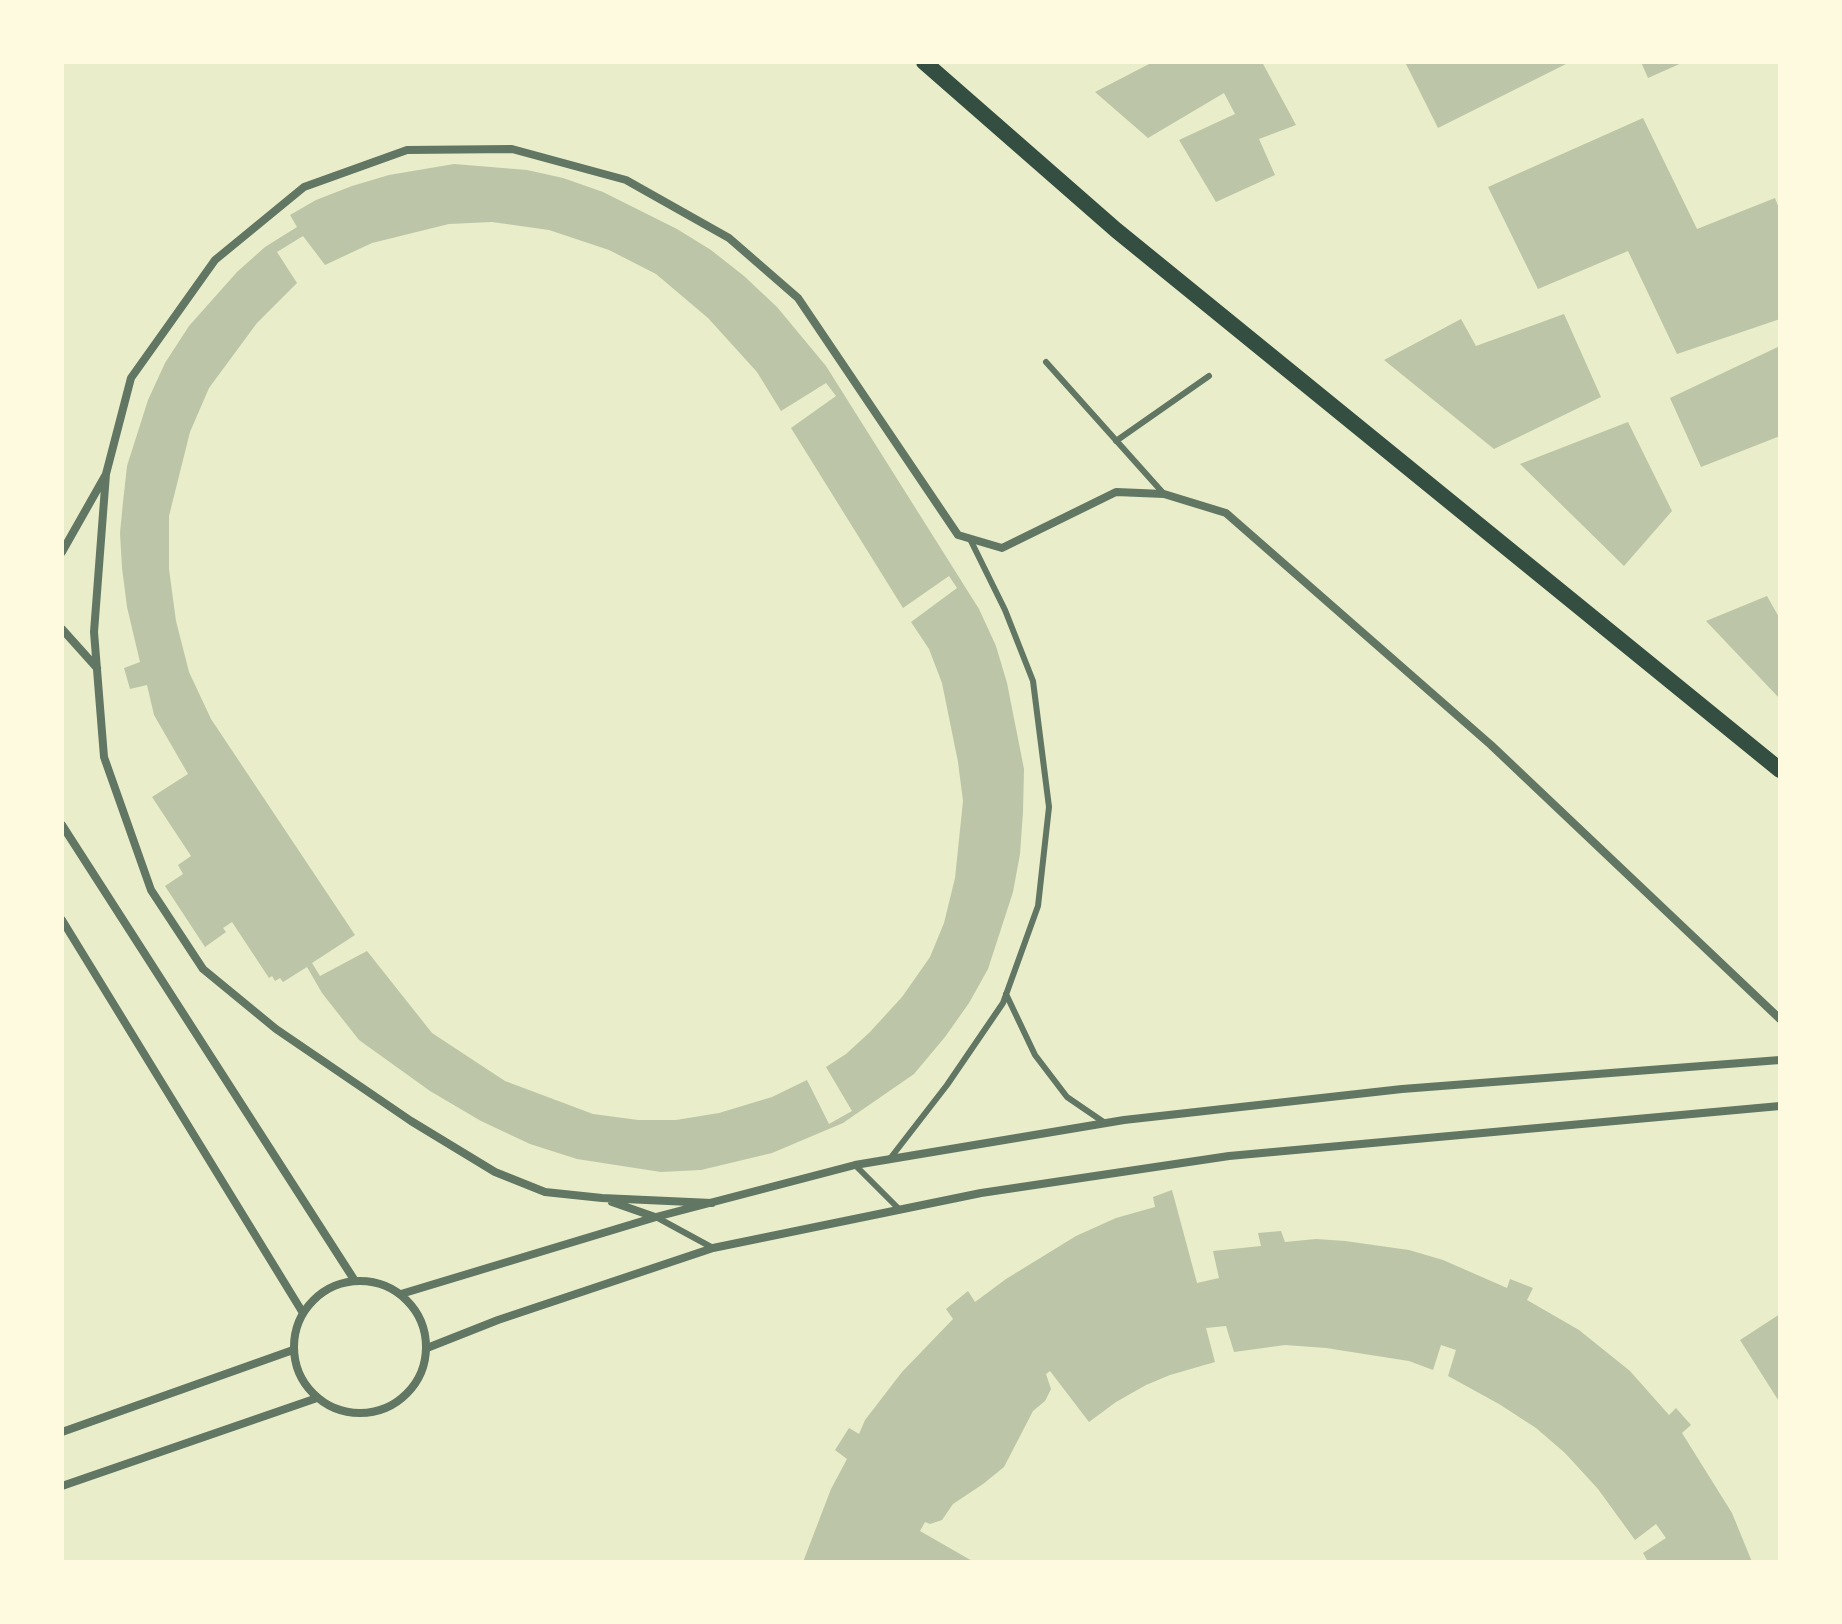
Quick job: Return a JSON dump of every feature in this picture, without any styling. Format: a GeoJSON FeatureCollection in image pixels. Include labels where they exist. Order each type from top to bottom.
{"type":"FeatureCollection","features":[{"type":"Feature","properties":{"kind":"main road"},"geometry":{"type":"LineString","coordinates":[[924,62],[1116,230],[1780,770]]}},
{"type":"Feature","properties":{"kind":"street"},"geometry":{"type":"LineString","coordinates":[[712,1203],[545,1192],[495,1172],[411,1121],[276,1029],[203,969],[151,890],[104,757],[94,632],[106,474],[131,378],[215,260],[304,187],[407,150],[512,149],[626,180],[729,238],[798,298],[958,535],[1002,548],[1116,492],[1164,494],[1226,513],[1491,745],[1780,1019]]}},
{"type":"Feature","properties":{"kind":"street"},"geometry":{"type":"LineString","coordinates":[[62,552],[106,474]]}},
{"type":"Feature","properties":{"kind":"street"},"geometry":{"type":"LineString","coordinates":[[62,629],[97,668]]}},
{"type":"Feature","properties":{"kind":"street"},"geometry":{"type":"LineString","coordinates":[[62,825],[355,1281]]}},
{"type":"Feature","properties":{"kind":"street"},"geometry":{"type":"LineString","coordinates":[[62,920],[303,1313]]}},
{"type":"Feature","properties":{"kind":"street"},"geometry":{"type":"LineString","coordinates":[[401,1294],[656,1217],[855,1165],[1105,1123],[1402,1089],[1780,1060]]}},
{"type":"Feature","properties":{"kind":"street"},"geometry":{"type":"LineString","coordinates":[[427,1348],[498,1320],[713,1248],[981,1193],[1229,1156],[1780,1106]]}},
{"type":"Feature","properties":{"kind":"street"},"geometry":{"type":"LineString","coordinates":[[602,1198],[656,1217]]}},
{"type":"Feature","properties":{"kind":"street"},"geometry":{"type":"LineString","coordinates":[[355,1281],[387,1286],[401,1294],[416,1309],[424,1328],[427,1348],[423,1369],[413,1388],[397,1403],[378,1412],[356,1414],[336,1410],[317,1398],[300,1376],[293,1350],[295,1330],[303,1313],[317,1296],[334,1286],[355,1281]]}},
{"type":"Feature","properties":{"kind":"street"},"geometry":{"type":"LineString","coordinates":[[62,1432],[293,1350]]}},
{"type":"Feature","properties":{"kind":"street"},"geometry":{"type":"LineString","coordinates":[[62,1486],[317,1398]]}},
{"type":"Feature","properties":{"kind":"lane"},"geometry":{"type":"LineString","coordinates":[[1046,362],[1164,494]]}},
{"type":"Feature","properties":{"kind":"lane"},"geometry":{"type":"LineString","coordinates":[[1116,441],[1209,376]]}},
{"type":"Feature","properties":{"kind":"lane"},"geometry":{"type":"LineString","coordinates":[[889,1160],[947,1085],[1006,994],[1038,906],[1049,807],[1033,681],[1005,610],[970,539]]}},
{"type":"Feature","properties":{"kind":"lane"},"geometry":{"type":"LineString","coordinates":[[1006,994],[1035,1055],[1067,1097],[1105,1123]]}},
{"type":"Feature","properties":{"kind":"lane"},"geometry":{"type":"LineString","coordinates":[[855,1165],[900,1210]]}},
{"type":"Feature","properties":{"kind":"lane"},"geometry":{"type":"LineString","coordinates":[[656,1217],[713,1248]]}},
{"type":"Feature","properties":{"kind":"building"},"geometry":{"type":"Polygon","coordinates":[[[1153,62],[1262,62],[1296,125],[1259,139],[1275,175],[1216,202],[1179,140],[1235,114],[1224,93],[1148,138],[1095,92],[1153,62]]]}},
{"type":"Feature","properties":{"kind":"building"},"geometry":{"type":"Polygon","coordinates":[[[1405,62],[1570,62],[1438,128],[1405,62]]]}},
{"type":"Feature","properties":{"kind":"building"},"geometry":{"type":"Polygon","coordinates":[[[1641,62],[1684,62],[1648,78],[1641,62]]]}},
{"type":"Feature","properties":{"kind":"building"},"geometry":{"type":"Polygon","coordinates":[[[1643,118],[1697,229],[1775,198],[1780,211],[1780,319],[1677,354],[1628,251],[1538,289],[1488,187],[1643,118]]]}},
{"type":"Feature","properties":{"kind":"building"},"geometry":{"type":"Polygon","coordinates":[[[454,164],[527,170],[563,178],[603,192],[677,229],[711,250],[777,307],[826,366],[979,609],[996,646],[1007,683],[1024,769],[1020,854],[1013,892],[988,969],[945,1037],[914,1074],[843,1123],[772,1153],[701,1170],[661,1172],[577,1159],[530,1144],[481,1121],[430,1091],[359,1040],[322,993],[307,967],[283,982],[280,978],[275,981],[272,976],[269,978],[232,922],[223,928],[226,932],[205,947],[165,886],[183,874],[178,865],[191,856],[152,797],[188,774],[154,715],[147,685],[130,689],[124,668],[140,662],[127,607],[122,568],[120,533],[127,466],[148,400],[165,363],[189,326],[237,272],[265,247],[297,227],[290,215],[316,200],[389,175],[454,164]],[[492,222],[449,224],[372,243],[325,265],[303,236],[277,252],[297,283],[257,323],[209,388],[190,432],[169,516],[169,569],[176,621],[189,672],[211,719],[355,935],[312,963],[320,976],[367,951],[432,1033],[505,1081],[593,1114],[638,1120],[676,1120],[719,1113],[772,1097],[807,1080],[829,1124],[852,1111],[826,1067],[870,1032],[902,997],[930,957],[944,923],[955,878],[963,801],[958,762],[942,683],[929,649],[911,622],[957,588],[949,576],[903,608],[791,428],[836,396],[826,383],[781,411],[757,372],[708,318],[656,274],[609,250],[549,230],[492,222]]]}},
{"type":"Feature","properties":{"kind":"building"},"geometry":{"type":"Polygon","coordinates":[[[1564,314],[1601,397],[1494,449],[1384,360],[1461,319],[1476,346],[1564,314]]]}},
{"type":"Feature","properties":{"kind":"building"},"geometry":{"type":"Polygon","coordinates":[[[1780,346],[1780,436],[1701,467],[1670,398],[1780,346]]]}},
{"type":"Feature","properties":{"kind":"building"},"geometry":{"type":"Polygon","coordinates":[[[1628,422],[1672,511],[1624,566],[1520,464],[1628,422]]]}},
{"type":"Feature","properties":{"kind":"building"},"geometry":{"type":"Polygon","coordinates":[[[1767,596],[1780,619],[1780,699],[1706,621],[1767,596]]]}},
{"type":"Feature","properties":{"kind":"building"},"geometry":{"type":"Polygon","coordinates":[[[1172,1190],[1197,1283],[1219,1278],[1213,1251],[1261,1246],[1258,1233],[1281,1231],[1285,1242],[1316,1239],[1409,1250],[1443,1260],[1507,1288],[1510,1279],[1533,1288],[1527,1300],[1579,1330],[1630,1371],[1669,1415],[1676,1408],[1691,1425],[1682,1433],[1732,1513],[1752,1562],[1648,1562],[1643,1553],[1666,1538],[1656,1524],[1635,1540],[1598,1489],[1565,1453],[1536,1428],[1448,1376],[1456,1350],[1441,1345],[1433,1370],[1409,1361],[1326,1348],[1285,1345],[1234,1352],[1226,1326],[1206,1328],[1215,1362],[1146,1385],[1089,1422],[1050,1371],[1046,1374],[1051,1389],[1045,1401],[1033,1411],[1004,1467],[953,1504],[942,1520],[930,1524],[925,1522],[920,1531],[974,1562],[803,1562],[831,1489],[847,1459],[835,1450],[849,1428],[859,1434],[865,1420],[902,1372],[953,1319],[946,1309],[968,1291],[975,1302],[1076,1236],[1116,1218],[1155,1207],[1153,1197],[1172,1190]]]}},
{"type":"Feature","properties":{"kind":"building"},"geometry":{"type":"Polygon","coordinates":[[[1780,1314],[1780,1403],[1740,1340],[1780,1314]]]}}]}
